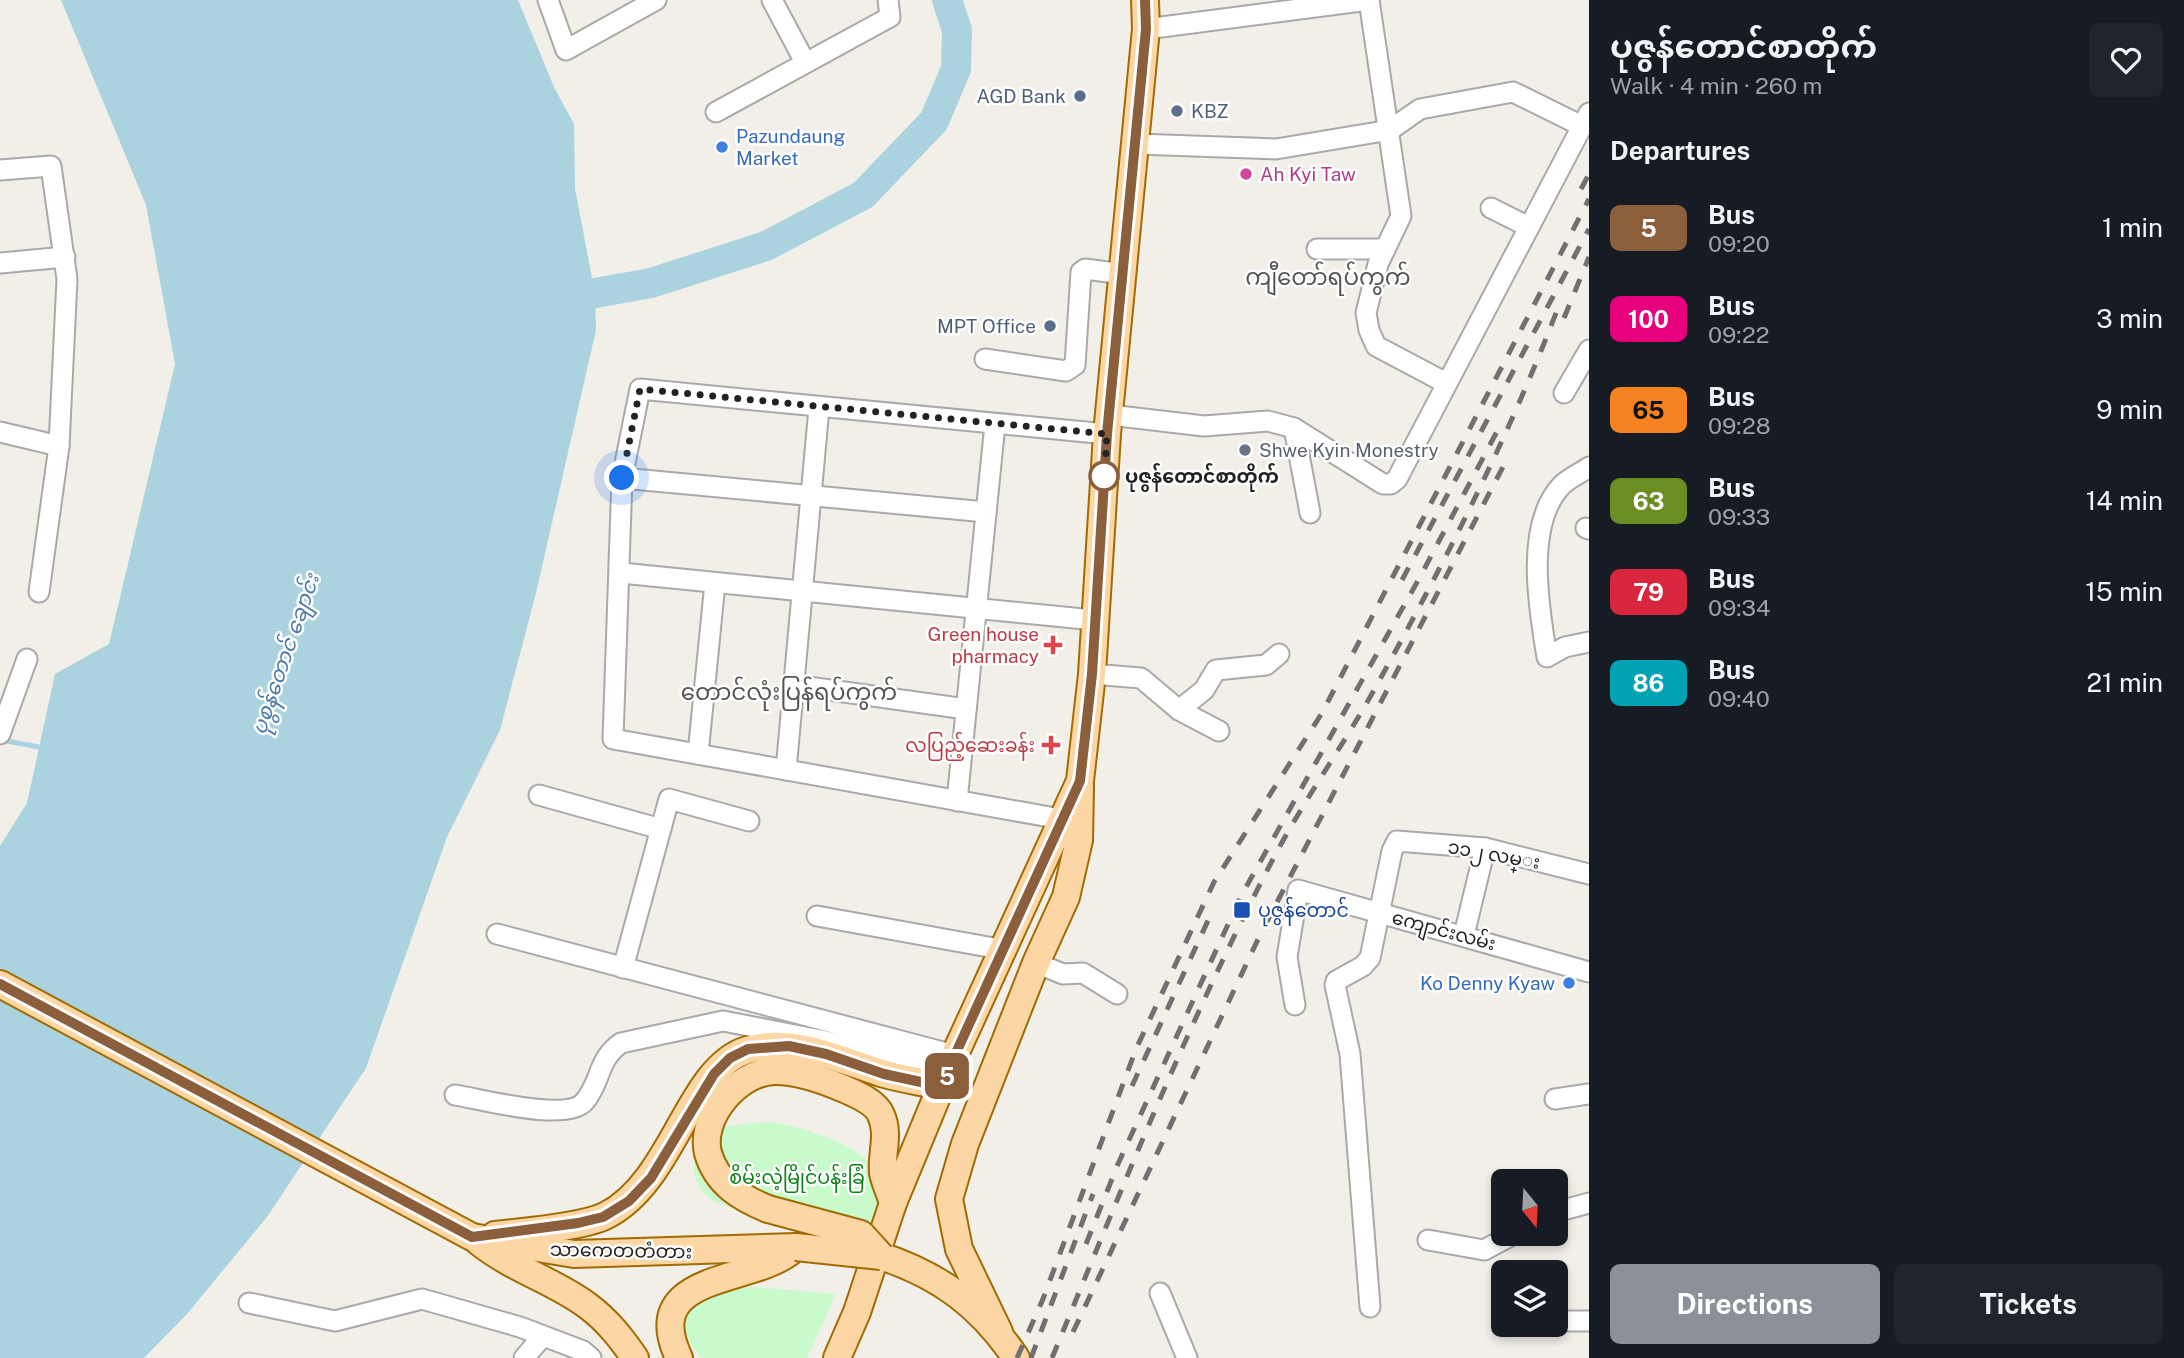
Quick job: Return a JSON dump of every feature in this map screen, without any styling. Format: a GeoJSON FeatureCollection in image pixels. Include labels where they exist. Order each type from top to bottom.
{"type":"FeatureCollection","features":[{"type":"Feature","properties":{"kind":"main road"},"geometry":{"type":"LineString","coordinates":[[999,1332],[958,1249],[949,1199],[965,1144],[1036,963],[1066,897],[1079,839],[1080,781],[1092,674],[1109,424],[1146,29],[1145,0]]}},
{"type":"Feature","properties":{"kind":"main road"},"geometry":{"type":"LineString","coordinates":[[837,1358],[857,1312],[893,1203],[950,1069],[1080,781]]}},
{"type":"Feature","properties":{"kind":"main road","name":"သာကေတတံတား"},"geometry":{"type":"LineString","coordinates":[[0,984],[472,1237],[574,1254],[796,1247],[881,1256],[927,1273],[957,1293],[999,1332],[1016,1358]]}},
{"type":"Feature","properties":{"kind":"main road"},"geometry":{"type":"LineString","coordinates":[[472,1237],[591,1220],[603,1217],[629,1201],[651,1178],[714,1074],[730,1058],[748,1049],[789,1046],[826,1054],[884,1074],[950,1069]]}},
{"type":"Feature","properties":{"kind":"main road"},"geometry":{"type":"LineString","coordinates":[[881,1256],[861,1234],[768,1209],[740,1198],[728,1187],[709,1153],[707,1138],[711,1122],[726,1097],[755,1074],[774,1071],[803,1074],[856,1094],[880,1112],[887,1136],[883,1173],[893,1203]]}},
{"type":"Feature","properties":{"kind":"main road"},"geometry":{"type":"LineString","coordinates":[[472,1237],[520,1270],[586,1304],[616,1330],[635,1358]]}},
{"type":"Feature","properties":{"kind":"main road"},"geometry":{"type":"LineString","coordinates":[[678,1358],[670,1340],[670,1324],[684,1296],[716,1278],[765,1266],[796,1247]]}},
{"type":"Feature","properties":{"kind":"street"},"geometry":{"type":"LineString","coordinates":[[548,0],[566,50],[656,0]]}},
{"type":"Feature","properties":{"kind":"street"},"geometry":{"type":"LineString","coordinates":[[772,0],[805,62]]}},
{"type":"Feature","properties":{"kind":"street"},"geometry":{"type":"LineString","coordinates":[[716,112],[890,17],[888,0]]}},
{"type":"Feature","properties":{"kind":"street"},"geometry":{"type":"LineString","coordinates":[[1146,29],[1369,0],[1401,216],[1378,264],[1366,313],[1369,330],[1376,346],[1446,383]]}},
{"type":"Feature","properties":{"kind":"street"},"geometry":{"type":"LineString","coordinates":[[1061,819],[614,739],[622,478],[640,389],[995,424],[1204,426],[1268,421],[1294,428],[1383,484],[1391,484],[1585,120],[1513,92],[1420,109],[1390,130],[1276,149],[1136,144]]}},
{"type":"Feature","properties":{"kind":"street"},"geometry":{"type":"LineString","coordinates":[[0,170],[51,166],[65,257],[67,279],[59,446],[39,592]]}},
{"type":"Feature","properties":{"kind":"street"},"geometry":{"type":"LineString","coordinates":[[1491,208],[1529,227]]}},
{"type":"Feature","properties":{"kind":"street"},"geometry":{"type":"LineString","coordinates":[[1317,248],[1385,249]]}},
{"type":"Feature","properties":{"kind":"street"},"geometry":{"type":"LineString","coordinates":[[0,262],[65,257]]}},
{"type":"Feature","properties":{"kind":"street"},"geometry":{"type":"LineString","coordinates":[[985,359],[1066,371],[1075,365],[1081,272],[1084,269],[1124,274]]}},
{"type":"Feature","properties":{"kind":"street"},"geometry":{"type":"LineString","coordinates":[[1564,393],[1589,350]]}},
{"type":"Feature","properties":{"kind":"street"},"geometry":{"type":"LineString","coordinates":[[786,770],[819,408]]}},
{"type":"Feature","properties":{"kind":"street"},"geometry":{"type":"LineString","coordinates":[[957,801],[995,424]]}},
{"type":"Feature","properties":{"kind":"street"},"geometry":{"type":"LineString","coordinates":[[1294,428],[1310,513]]}},
{"type":"Feature","properties":{"kind":"street"},"geometry":{"type":"LineString","coordinates":[[0,432],[59,446]]}},
{"type":"Feature","properties":{"kind":"street"},"geometry":{"type":"LineString","coordinates":[[1589,467],[1561,485],[1541,525],[1536,591],[1547,657],[1565,647],[1589,642]]}},
{"type":"Feature","properties":{"kind":"street"},"geometry":{"type":"LineString","coordinates":[[622,478],[811,494],[986,513]]}},
{"type":"Feature","properties":{"kind":"street"},"geometry":{"type":"LineString","coordinates":[[621,573],[1094,620]]}},
{"type":"Feature","properties":{"kind":"street"},"geometry":{"type":"LineString","coordinates":[[698,754],[715,583]]}},
{"type":"Feature","properties":{"kind":"street"},"geometry":{"type":"LineString","coordinates":[[1179,710],[1204,690],[1216,670],[1266,664],[1279,654]]}},
{"type":"Feature","properties":{"kind":"street"},"geometry":{"type":"LineString","coordinates":[[0,734],[27,659]]}},
{"type":"Feature","properties":{"kind":"street"},"geometry":{"type":"LineString","coordinates":[[1092,674],[1142,678],[1179,710],[1219,731]]}},
{"type":"Feature","properties":{"kind":"street"},"geometry":{"type":"LineString","coordinates":[[794,685],[966,709]]}},
{"type":"Feature","properties":{"kind":"street"},"geometry":{"type":"LineString","coordinates":[[539,795],[661,829]]}},
{"type":"Feature","properties":{"kind":"street"},"geometry":{"type":"LineString","coordinates":[[622,968],[669,799],[749,821]]}},
{"type":"Feature","properties":{"kind":"street","name":"၁၁၂ လမ္း"},"geometry":{"type":"LineString","coordinates":[[1380,912],[1392,851],[1397,841],[1485,848],[1589,874]]}},
{"type":"Feature","properties":{"kind":"street"},"geometry":{"type":"LineString","coordinates":[[1464,935],[1485,848]]}},
{"type":"Feature","properties":{"kind":"street","name":"ကျောင်းလမ်း"},"geometry":{"type":"LineString","coordinates":[[1295,1005],[1287,957],[1298,890],[1589,972]]}},
{"type":"Feature","properties":{"kind":"street"},"geometry":{"type":"LineString","coordinates":[[1370,1307],[1350,1054],[1335,985],[1336,981],[1367,963],[1380,912]]}},
{"type":"Feature","properties":{"kind":"street"},"geometry":{"type":"LineString","coordinates":[[817,916],[1005,950]]}},
{"type":"Feature","properties":{"kind":"street"},"geometry":{"type":"LineString","coordinates":[[497,934],[622,968],[950,1069]]}},
{"type":"Feature","properties":{"kind":"street"},"geometry":{"type":"LineString","coordinates":[[1036,963],[1063,974],[1083,973],[1117,994]]}},
{"type":"Feature","properties":{"kind":"street"},"geometry":{"type":"LineString","coordinates":[[455,1095],[554,1111],[572,1110],[585,1102],[600,1074],[607,1053],[621,1043],[723,1021],[950,1069]]}},
{"type":"Feature","properties":{"kind":"street"},"geometry":{"type":"LineString","coordinates":[[1555,1099],[1589,1094]]}},
{"type":"Feature","properties":{"kind":"street"},"geometry":{"type":"LineString","coordinates":[[1428,1240],[1484,1250],[1492,1246]]}},
{"type":"Feature","properties":{"kind":"street"},"geometry":{"type":"LineString","coordinates":[[1160,1293],[1187,1358]]}},
{"type":"Feature","properties":{"kind":"street"},"geometry":{"type":"LineString","coordinates":[[249,1303],[335,1321],[422,1299],[543,1336],[583,1351],[591,1358]]}},
{"type":"Feature","properties":{"kind":"street"},"geometry":{"type":"LineString","coordinates":[[1568,1321],[1589,1321]]}},
{"type":"Feature","properties":{"kind":"street"},"geometry":{"type":"LineString","coordinates":[[524,1358],[543,1336]]}},
{"type":"Feature","properties":{"kind":"green space","name":"စိမ်းလဲ့မြိုင်ပန်းခြံ"},"geometry":{"type":"Polygon","coordinates":[[[771,1122],[820,1135],[850,1148],[889,1180],[864,1252],[713,1201],[704,1193],[698,1184],[694,1165],[696,1156],[708,1138],[730,1126],[771,1122]]]}},
{"type":"Feature","properties":{"kind":"green space"},"geometry":{"type":"Polygon","coordinates":[[[718,1284],[836,1294],[807,1358],[703,1358],[688,1337],[687,1314],[692,1297],[718,1284]]]}},
{"type":"Feature","properties":{"kind":"water","name":"ပုစွန်တောင် ချောင်း"},"geometry":{"type":"Polygon","coordinates":[[[61,0],[518,0],[554,87],[574,124],[575,189],[595,293],[596,330],[536,593],[500,730],[447,837],[366,1068],[267,1217],[187,1314],[144,1358],[0,1358],[0,846],[27,803],[55,674],[109,644],[175,364],[146,205],[61,0]]]}},
{"type":"Feature","properties":{"kind":"waterway"},"geometry":{"type":"LineString","coordinates":[[556,300],[651,283],[766,246],[863,195],[934,121],[956,69],[957,30],[947,0]]}},
{"type":"Feature","properties":{"kind":"waterway"},"geometry":{"type":"LineString","coordinates":[[2,740],[44,748]]}},
{"type":"Feature","properties":{"kind":"railway"},"geometry":{"type":"LineString","coordinates":[[1581,189],[1589,174]]}},
{"type":"Feature","properties":{"kind":"railway"},"geometry":{"type":"LineString","coordinates":[[1017,1358],[1043,1299],[1136,1049],[1214,882],[1322,713],[1589,199]]}},
{"type":"Feature","properties":{"kind":"railway"},"geometry":{"type":"LineString","coordinates":[[1402,580],[1589,229]]}},
{"type":"Feature","properties":{"kind":"railway"},"geometry":{"type":"LineString","coordinates":[[1564,318],[1589,257]]}},
{"type":"Feature","properties":{"kind":"railway"},"geometry":{"type":"LineString","coordinates":[[1052,1358],[1156,1107],[1241,922],[1283,840],[1369,699],[1448,552],[1519,402],[1561,300]]}},
{"type":"Feature","properties":{"kind":"railway"},"geometry":{"type":"LineString","coordinates":[[1086,1244],[1118,1164],[1241,896],[1420,577],[1501,424]]}},
{"type":"Feature","properties":{"kind":"railway"},"geometry":{"type":"LineString","coordinates":[[1073,1332],[1260,935],[1506,461]]}},
{"type":"Feature","properties":{"kind":"railway"},"geometry":{"type":"LineString","coordinates":[[1132,1086],[1211,914]]}},
{"type":"Feature","properties":{"kind":"railway"},"geometry":{"type":"LineString","coordinates":[[1031,1358],[1093,1194]]}},
{"type":"Feature","properties":{"kind":"bus line","name":"5"},"geometry":{"type":"LineString","coordinates":[[0,984],[472,1237],[578,1223],[603,1217],[629,1201],[651,1178],[714,1074],[730,1058],[748,1049],[789,1046],[826,1054],[884,1074],[944,1087],[950,1065],[1005,950],[1080,781],[1092,674],[1107,434],[1146,29],[1145,0]]}},
{"type":"Feature","properties":{"kind":"place","name":"AGD Bank"},"geometry":{"type":"Point","coordinates":[1080,96]}},
{"type":"Feature","properties":{"kind":"place","name":"KBZ"},"geometry":{"type":"Point","coordinates":[1177,111]}},
{"type":"Feature","properties":{"kind":"place","name":"Pazundaung Market"},"geometry":{"type":"Point","coordinates":[722,147]}},
{"type":"Feature","properties":{"kind":"place","name":"Ah Kyi Taw"},"geometry":{"type":"Point","coordinates":[1246,174]}},
{"type":"Feature","properties":{"kind":"place","name":"MPT Office"},"geometry":{"type":"Point","coordinates":[1050,326]}},
{"type":"Feature","properties":{"kind":"place","name":"Shwe Kyin Monestry"},"geometry":{"type":"Point","coordinates":[1245,450]}},
{"type":"Feature","properties":{"kind":"place","name":"ပုဇွန်တောင်စာတိုက်"},"geometry":{"type":"Point","coordinates":[1104,476]}},
{"type":"Feature","properties":{"kind":"place","name":"Green house pharmacy"},"geometry":{"type":"Point","coordinates":[1053,645]}},
{"type":"Feature","properties":{"kind":"place","name":"လပြည့်ဆေးခန်း"},"geometry":{"type":"Point","coordinates":[1051,745]}},
{"type":"Feature","properties":{"kind":"place","name":"ပုဇွန်တောင်"},"geometry":{"type":"Point","coordinates":[1242,910]}},
{"type":"Feature","properties":{"kind":"place","name":"Ko Denny Kyaw"},"geometry":{"type":"Point","coordinates":[1569,983]}},
{"type":"Feature","properties":{"kind":"district","name":"ကျီတော်ရပ်ကွက်"},"geometry":{"type":"Point","coordinates":[1328,276]}},
{"type":"Feature","properties":{"kind":"district","name":"တောင်လုံးပြန်ရပ်ကွက်"},"geometry":{"type":"Point","coordinates":[789,691]}},
{"type":"Feature","properties":{"kind":"route"},"geometry":{"type":"LineString","coordinates":[[622,478],[640,389],[1107,434],[1104,487],[1104,476]]}}]}
